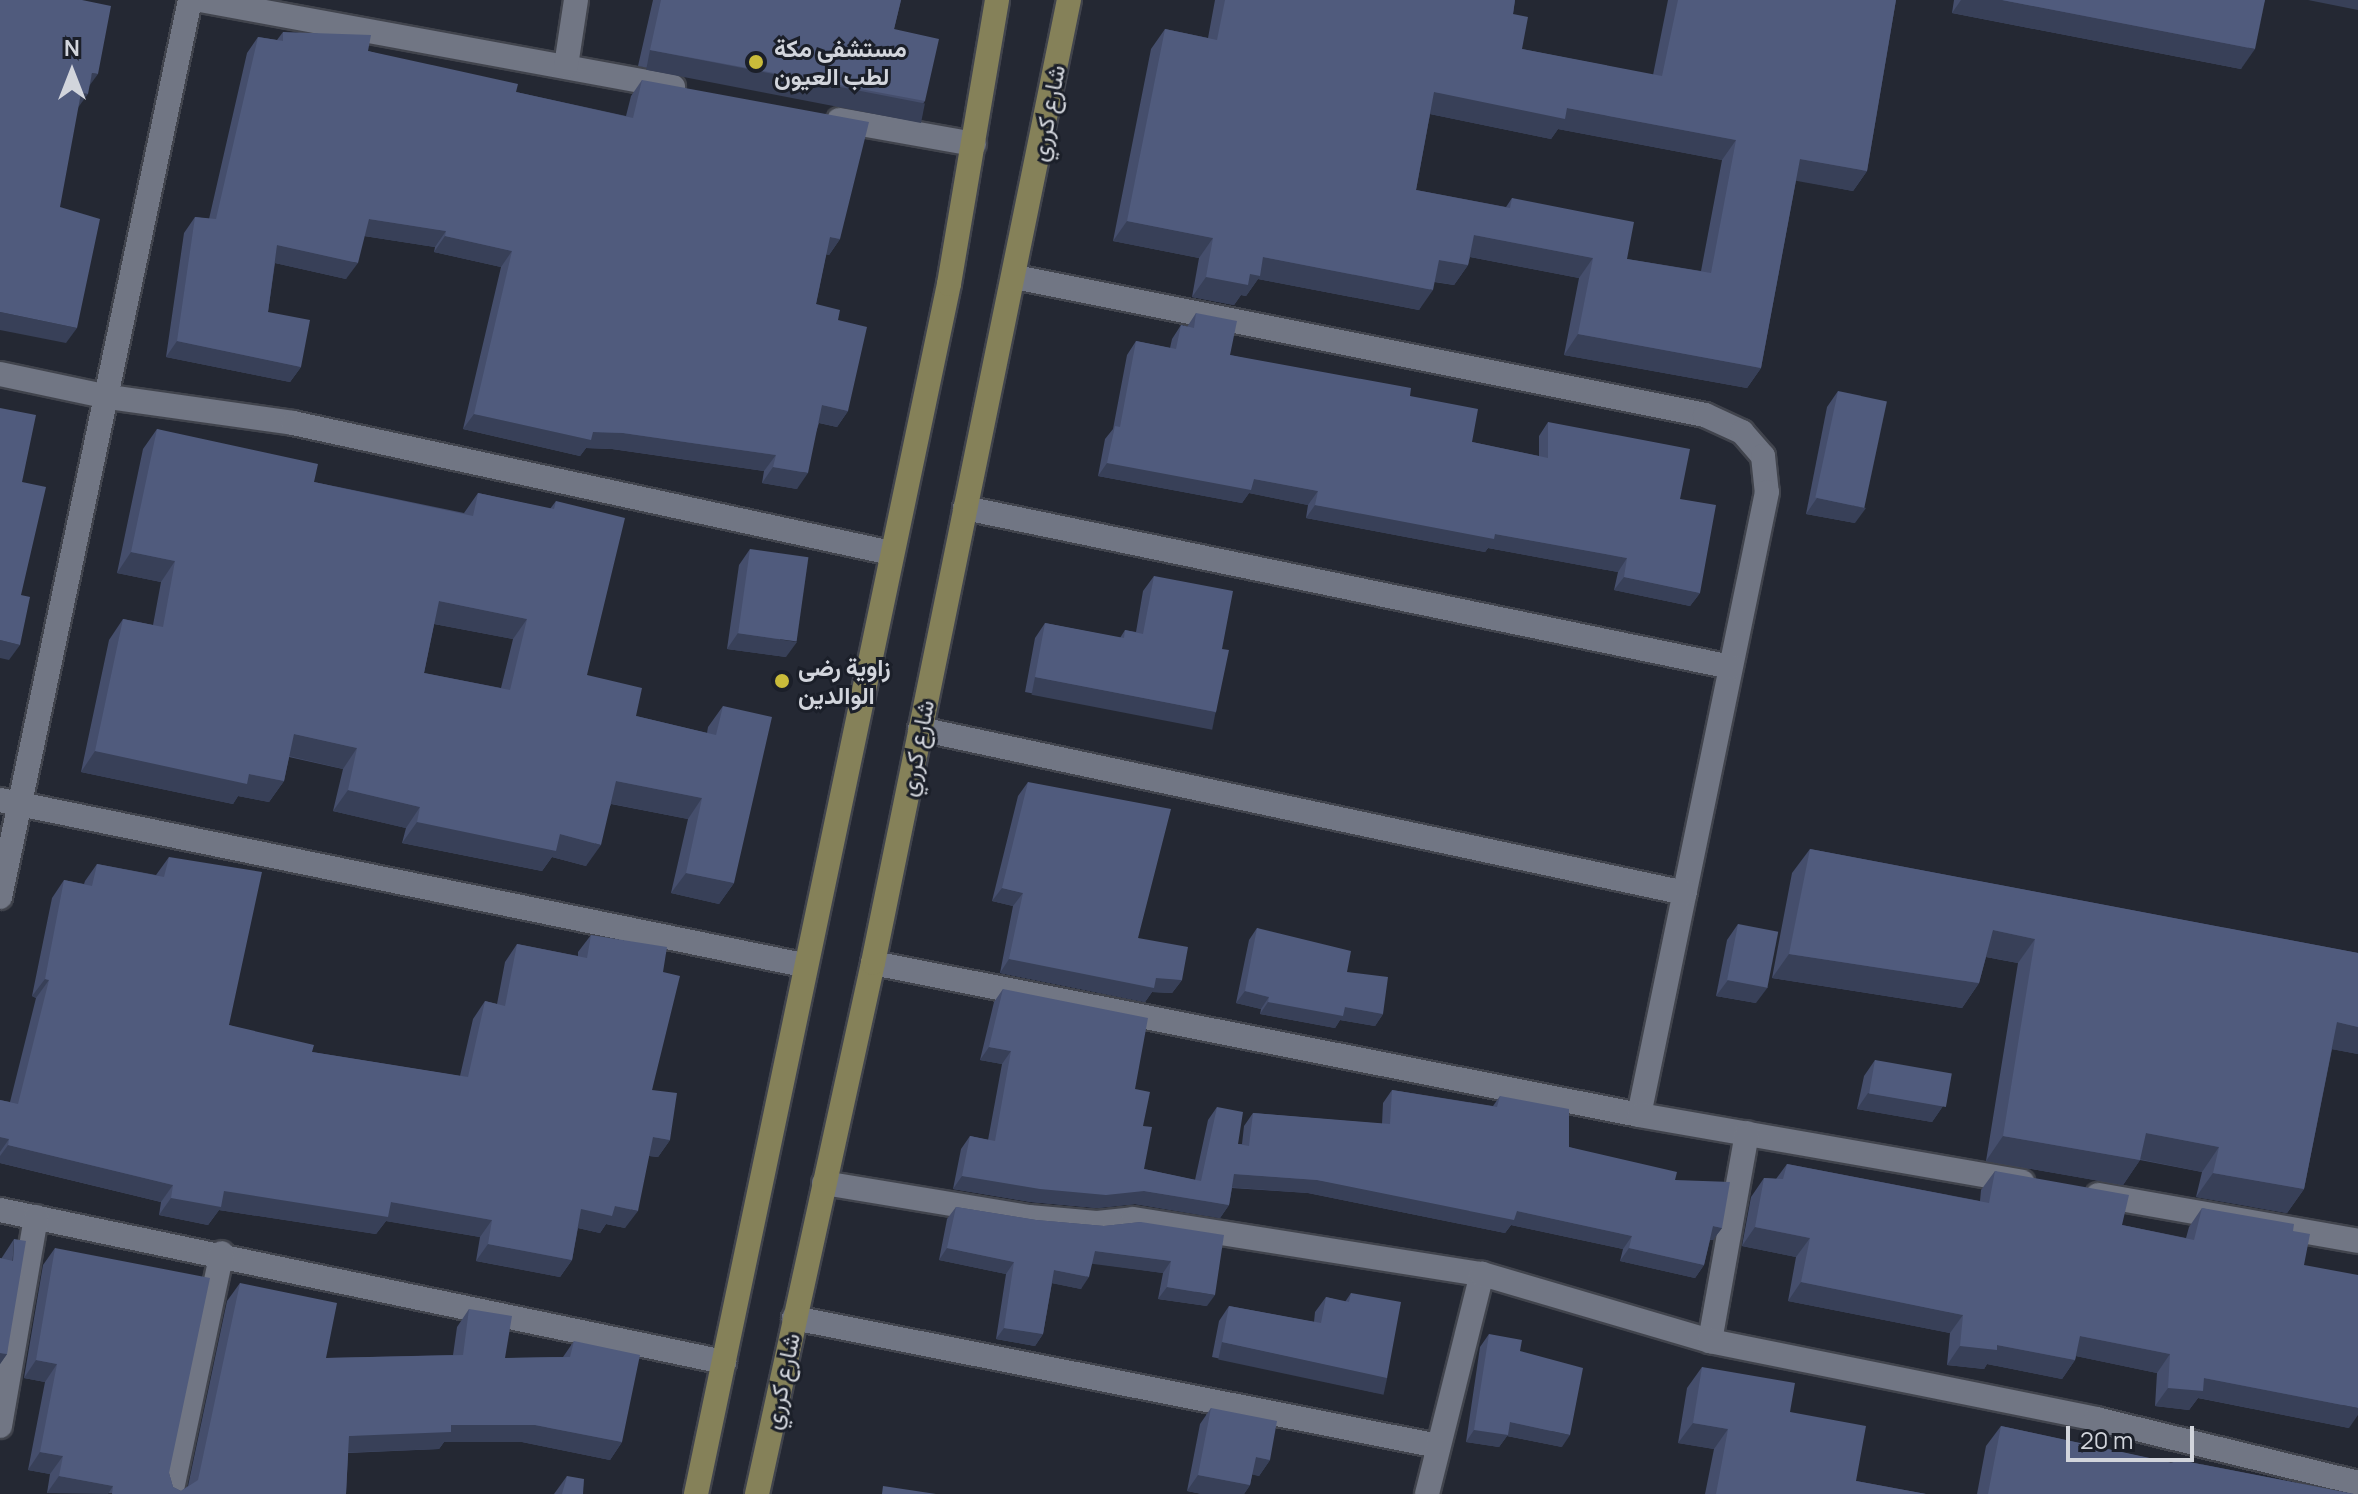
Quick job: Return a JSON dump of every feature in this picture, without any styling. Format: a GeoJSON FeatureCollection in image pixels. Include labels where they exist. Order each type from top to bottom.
{"type":"FeatureCollection","features":[{"type":"Feature","properties":{"kind":"main road"},"geometry":{"type":"LineString","coordinates":[[696,1494],[974,144],[997,0]]}},
{"type":"Feature","properties":{"kind":"main road","name":"شارع كرري"},"geometry":{"type":"LineString","coordinates":[[757,1494],[873,963],[1069,0]]}},
{"type":"Feature","properties":{"kind":"street"},"geometry":{"type":"LineString","coordinates":[[0,897],[10,802],[109,397],[157,142],[190,0]]}},
{"type":"Feature","properties":{"kind":"street"},"geometry":{"type":"LineString","coordinates":[[200,0],[705,93]]}},
{"type":"Feature","properties":{"kind":"street"},"geometry":{"type":"LineString","coordinates":[[566,66],[576,0]]}},
{"type":"Feature","properties":{"kind":"street"},"geometry":{"type":"LineString","coordinates":[[813,115],[974,144]]}},
{"type":"Feature","properties":{"kind":"street"},"geometry":{"type":"LineString","coordinates":[[1015,277],[1705,415],[1742,432],[1763,456],[1767,492],[1639,1115]]}},
{"type":"Feature","properties":{"kind":"street"},"geometry":{"type":"LineString","coordinates":[[0,374],[109,397],[293,423],[891,553]]}},
{"type":"Feature","properties":{"kind":"street"},"geometry":{"type":"LineString","coordinates":[[965,508],[1731,667]]}},
{"type":"Feature","properties":{"kind":"street"},"geometry":{"type":"LineString","coordinates":[[920,729],[1685,893]]}},
{"type":"Feature","properties":{"kind":"street"},"geometry":{"type":"LineString","coordinates":[[10,802],[803,965]]}},
{"type":"Feature","properties":{"kind":"street"},"geometry":{"type":"LineString","coordinates":[[873,963],[1639,1115],[2045,1186]]}},
{"type":"Feature","properties":{"kind":"street"},"geometry":{"type":"LineString","coordinates":[[1710,1341],[1747,1133]]}},
{"type":"Feature","properties":{"kind":"street"},"geometry":{"type":"LineString","coordinates":[[824,1183],[1029,1217],[1097,1223],[1133,1219],[1482,1274],[1710,1341],[2096,1419],[2358,1483]]}},
{"type":"Feature","properties":{"kind":"street"},"geometry":{"type":"LineString","coordinates":[[2076,1191],[2358,1241]]}},
{"type":"Feature","properties":{"kind":"street"},"geometry":{"type":"LineString","coordinates":[[0,1210],[222,1253],[724,1362]]}},
{"type":"Feature","properties":{"kind":"street"},"geometry":{"type":"LineString","coordinates":[[0,1426],[36,1217]]}},
{"type":"Feature","properties":{"kind":"street"},"geometry":{"type":"LineString","coordinates":[[171,1494],[222,1253]]}},
{"type":"Feature","properties":{"kind":"street"},"geometry":{"type":"LineString","coordinates":[[1427,1494],[1482,1274]]}},
{"type":"Feature","properties":{"kind":"street"},"geometry":{"type":"LineString","coordinates":[[794,1318],[1438,1446]]}},
{"type":"Feature","properties":{"kind":"building"},"geometry":{"type":"Polygon","coordinates":[[[0,0],[82,0],[111,6],[98,74],[92,73],[88,94],[81,93],[60,207],[100,219],[77,328],[0,312],[0,0]]]}},
{"type":"Feature","properties":{"kind":"building"},"geometry":{"type":"Polygon","coordinates":[[[661,0],[901,0],[894,29],[939,39],[925,101],[650,50],[661,0]]]}},
{"type":"Feature","properties":{"kind":"building"},"geometry":{"type":"Polygon","coordinates":[[[1225,0],[1515,0],[1513,14],[1528,17],[1522,49],[1662,76],[1678,0],[1896,0],[1867,171],[1800,159],[1761,368],[1578,334],[1593,258],[1474,235],[1468,265],[1439,260],[1433,290],[1263,257],[1260,276],[1250,274],[1248,285],[1206,277],[1213,238],[1127,221],[1165,29],[1217,40],[1225,0]],[[1434,92],[1416,190],[1510,208],[1512,198],[1634,222],[1627,259],[1711,273],[1736,140],[1567,108],[1565,119],[1434,92]]]}},
{"type":"Feature","properties":{"kind":"building"},"geometry":{"type":"Polygon","coordinates":[[[2002,0],[2265,0],[2255,49],[2002,0]]]}},
{"type":"Feature","properties":{"kind":"building"},"geometry":{"type":"Polygon","coordinates":[[[283,32],[371,35],[368,51],[518,84],[516,92],[633,118],[642,80],[869,122],[840,239],[830,237],[816,304],[840,310],[838,320],[867,327],[848,411],[822,405],[808,473],[773,467],[776,455],[623,433],[593,432],[591,440],[474,414],[512,251],[445,236],[446,231],[369,219],[358,263],[277,245],[268,312],[310,320],[301,367],[177,341],[195,217],[216,219],[258,37],[283,41],[283,32]]]}},
{"type":"Feature","properties":{"kind":"building"},"geometry":{"type":"Polygon","coordinates":[[[1196,313],[1237,321],[1230,355],[1411,388],[1410,396],[1478,409],[1472,442],[1548,458],[1548,422],[1690,449],[1680,499],[1716,505],[1700,593],[1624,577],[1627,558],[1495,534],[1494,539],[1315,505],[1318,491],[1254,479],[1251,490],[1107,463],[1115,426],[1120,427],[1136,341],[1176,349],[1181,325],[1194,328],[1196,313]]]}},
{"type":"Feature","properties":{"kind":"building"},"geometry":{"type":"Polygon","coordinates":[[[1838,391],[1887,401],[1864,508],[1815,498],[1838,391]]]}},
{"type":"Feature","properties":{"kind":"building"},"geometry":{"type":"Polygon","coordinates":[[[0,408],[36,415],[22,482],[46,487],[21,595],[30,597],[20,645],[0,640],[0,408]]]}},
{"type":"Feature","properties":{"kind":"building"},"geometry":{"type":"Polygon","coordinates":[[[157,429],[318,464],[314,482],[473,516],[478,493],[554,509],[556,501],[625,518],[587,675],[642,688],[636,716],[716,735],[723,706],[772,717],[734,883],[686,873],[702,798],[616,781],[601,845],[560,834],[556,851],[417,822],[420,807],[348,790],[357,748],[294,734],[284,781],[249,774],[247,784],[95,751],[123,619],[163,627],[175,561],[131,552],[157,429]],[[439,601],[424,673],[510,690],[527,619],[439,601]]]}},
{"type":"Feature","properties":{"kind":"building"},"geometry":{"type":"Polygon","coordinates":[[[750,549],[808,557],[797,641],[738,633],[750,549]]]}},
{"type":"Feature","properties":{"kind":"building"},"geometry":{"type":"Polygon","coordinates":[[[1154,576],[1233,591],[1222,649],[1229,650],[1216,712],[1035,677],[1045,623],[1124,638],[1125,630],[1143,634],[1154,576]]]}},
{"type":"Feature","properties":{"kind":"building"},"geometry":{"type":"Polygon","coordinates":[[[1028,782],[1171,809],[1138,938],[1188,947],[1182,980],[1156,978],[1154,988],[1009,959],[1023,893],[1002,888],[1028,782]]]}},
{"type":"Feature","properties":{"kind":"building"},"geometry":{"type":"Polygon","coordinates":[[[1810,849],[2358,953],[2358,1027],[2337,1022],[2304,1189],[2213,1173],[2219,1147],[2146,1133],[2140,1160],[2003,1136],[2035,939],[1993,930],[1979,983],[1789,954],[1810,849]]]}},
{"type":"Feature","properties":{"kind":"building"},"geometry":{"type":"Polygon","coordinates":[[[169,857],[262,872],[229,1025],[314,1045],[312,1052],[468,1077],[485,1001],[505,1006],[517,944],[587,958],[591,935],[667,947],[663,972],[680,976],[652,1090],[677,1093],[670,1140],[653,1137],[638,1211],[615,1206],[612,1216],[581,1209],[572,1260],[488,1244],[492,1220],[391,1202],[388,1217],[224,1191],[221,1207],[171,1198],[173,1185],[8,1145],[9,1139],[0,1137],[0,1100],[18,1104],[49,980],[45,979],[64,880],[92,886],[97,864],[164,877],[169,857]]]}},
{"type":"Feature","properties":{"kind":"building"},"geometry":{"type":"Polygon","coordinates":[[[1738,924],[1778,932],[1767,988],[1727,980],[1738,924]]]}},
{"type":"Feature","properties":{"kind":"building"},"geometry":{"type":"Polygon","coordinates":[[[1257,928],[1351,951],[1347,972],[1388,977],[1383,1014],[1345,1007],[1343,1016],[1268,1002],[1269,997],[1245,991],[1257,928]]]}},
{"type":"Feature","properties":{"kind":"building"},"geometry":{"type":"Polygon","coordinates":[[[1003,989],[1148,1018],[1135,1089],[1150,1092],[1143,1126],[1152,1127],[1144,1169],[1201,1181],[1217,1107],[1243,1112],[1238,1144],[1249,1146],[1253,1113],[1390,1124],[1392,1090],[1497,1107],[1500,1096],[1569,1109],[1569,1147],[1677,1172],[1675,1180],[1730,1182],[1722,1228],[1713,1226],[1704,1265],[1629,1248],[1632,1236],[1517,1211],[1514,1220],[1317,1180],[1234,1174],[1229,1205],[1144,1191],[1106,1195],[1040,1189],[962,1176],[970,1136],[995,1141],[1011,1051],[989,1047],[1003,989]]]}},
{"type":"Feature","properties":{"kind":"building"},"geometry":{"type":"Polygon","coordinates":[[[1875,1060],[1952,1074],[1946,1107],[1869,1093],[1875,1060]]]}},
{"type":"Feature","properties":{"kind":"building"},"geometry":{"type":"Polygon","coordinates":[[[1787,1164],[1989,1203],[1995,1171],[2129,1195],[2122,1225],[2194,1240],[2202,1208],[2294,1224],[2293,1231],[2310,1234],[2304,1265],[2358,1275],[2358,1408],[2204,1378],[2203,1391],[2168,1388],[2170,1354],[2080,1336],[2075,1360],[1997,1345],[1997,1350],[1960,1346],[1963,1315],[1801,1282],[1810,1238],[1755,1227],[1764,1178],[1783,1179],[1787,1164]]]}},
{"type":"Feature","properties":{"kind":"building"},"geometry":{"type":"Polygon","coordinates":[[[956,1207],[1036,1220],[1104,1226],[1141,1222],[1224,1235],[1215,1295],[1167,1287],[1171,1261],[1095,1251],[1089,1277],[1054,1270],[1043,1334],[1004,1328],[1014,1262],[947,1248],[956,1207]]]}},
{"type":"Feature","properties":{"kind":"building"},"geometry":{"type":"Polygon","coordinates":[[[14,1239],[26,1241],[7,1354],[0,1353],[0,1258],[13,1261],[14,1239]]]}},
{"type":"Feature","properties":{"kind":"building"},"geometry":{"type":"Polygon","coordinates":[[[55,1248],[210,1278],[169,1473],[173,1487],[181,1491],[198,1480],[240,1283],[337,1303],[326,1358],[463,1355],[469,1309],[512,1316],[505,1358],[570,1357],[574,1341],[640,1355],[622,1442],[535,1425],[451,1425],[451,1432],[349,1436],[346,1494],[112,1494],[113,1486],[59,1476],[63,1456],[40,1452],[57,1364],[36,1360],[55,1248]]]}},
{"type":"Feature","properties":{"kind":"building"},"geometry":{"type":"Polygon","coordinates":[[[1351,1293],[1401,1302],[1387,1378],[1222,1342],[1229,1306],[1321,1323],[1326,1297],[1349,1302],[1351,1293]]]}},
{"type":"Feature","properties":{"kind":"building"},"geometry":{"type":"Polygon","coordinates":[[[1489,1334],[1522,1340],[1520,1351],[1583,1368],[1570,1435],[1510,1422],[1508,1435],[1474,1430],[1489,1334]]]}},
{"type":"Feature","properties":{"kind":"building"},"geometry":{"type":"Polygon","coordinates":[[[1702,1367],[1795,1383],[1790,1412],[1866,1426],[1856,1481],[1926,1494],[1716,1494],[1728,1429],[1693,1423],[1702,1367]]]}},
{"type":"Feature","properties":{"kind":"building"},"geometry":{"type":"Polygon","coordinates":[[[1211,1408],[1277,1421],[1270,1460],[1256,1457],[1250,1485],[1198,1475],[1211,1408]]]}},
{"type":"Feature","properties":{"kind":"building"},"geometry":{"type":"Polygon","coordinates":[[[2001,1426],[2173,1463],[2174,1459],[2354,1494],[1988,1494],[2001,1426]]]}},
{"type":"Feature","properties":{"kind":"building"},"geometry":{"type":"Polygon","coordinates":[[[567,1476],[584,1479],[583,1494],[562,1494],[567,1476]]]}},
{"type":"Feature","properties":{"kind":"building"},"geometry":{"type":"Polygon","coordinates":[[[883,1486],[936,1494],[882,1494],[883,1486]]]}},
{"type":"Feature","properties":{"kind":"place","name":"مستشفى مكة لطب العيون"},"geometry":{"type":"Point","coordinates":[756,62]}},
{"type":"Feature","properties":{"kind":"place","name":"زاوية رضى الوالدين"},"geometry":{"type":"Point","coordinates":[782,681]}}]}
